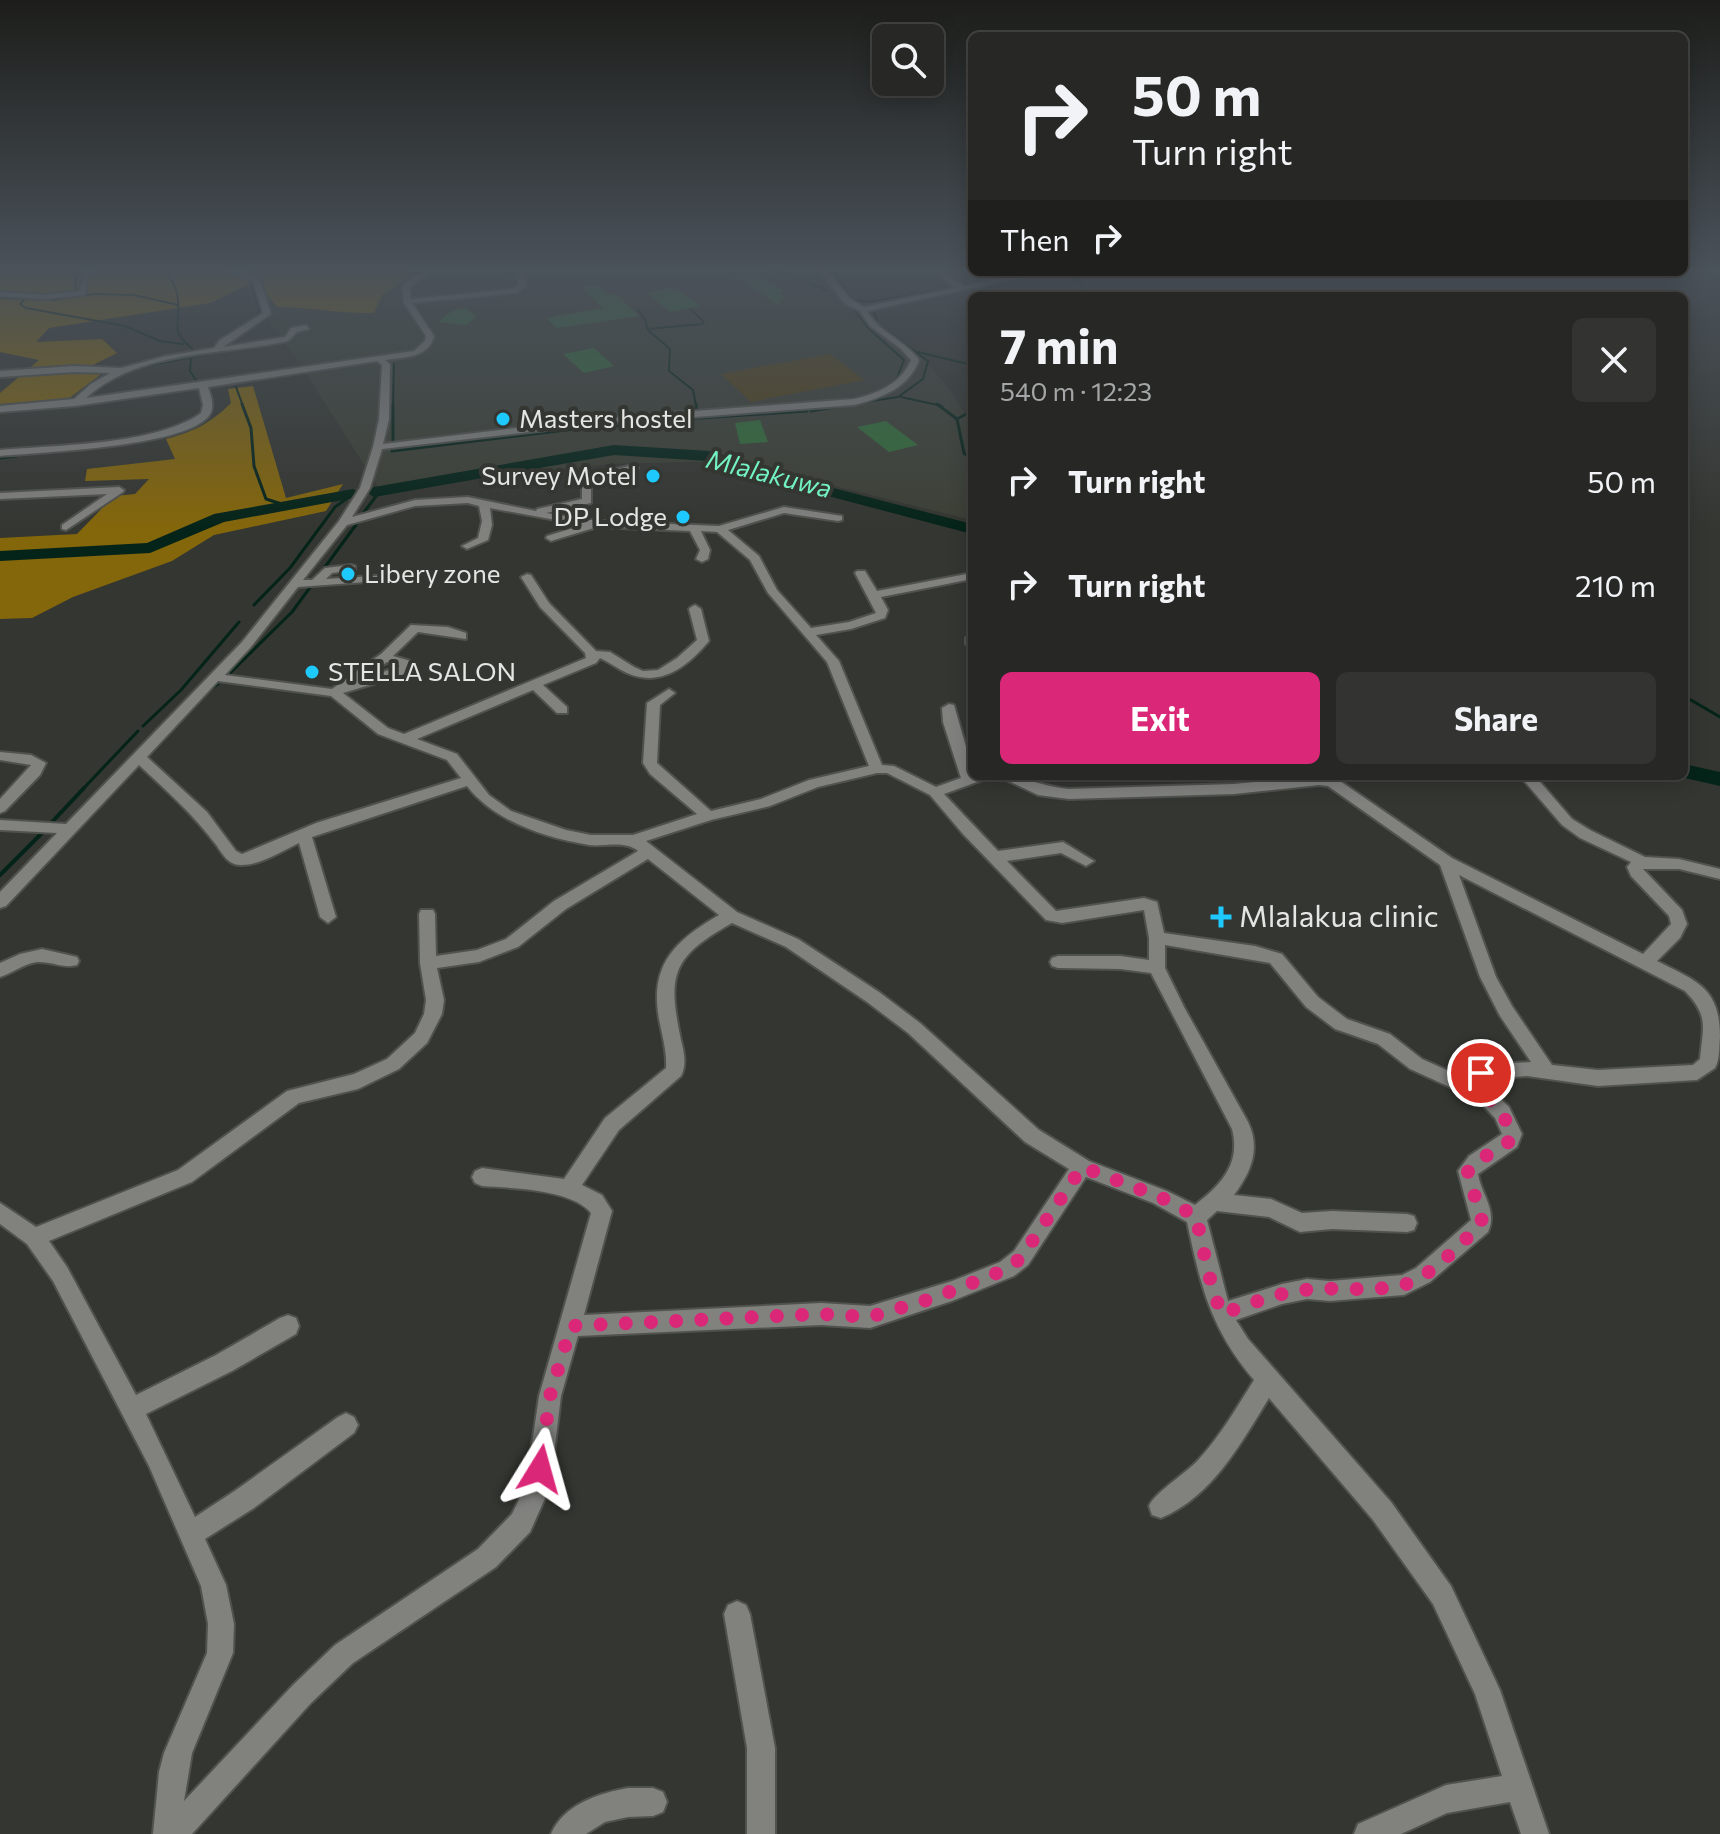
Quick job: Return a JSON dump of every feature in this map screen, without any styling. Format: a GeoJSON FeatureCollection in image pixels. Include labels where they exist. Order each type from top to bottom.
{"type":"FeatureCollection","features":[{"type":"Feature","properties":{"kind":"street"},"geometry":{"type":"LineString","coordinates":[[75,403],[89,389],[122,371],[187,357]]}},
{"type":"Feature","properties":{"kind":"street"},"geometry":{"type":"LineString","coordinates":[[0,409],[75,403],[400,357]]}},
{"type":"Feature","properties":{"kind":"street"},"geometry":{"type":"LineString","coordinates":[[378,447],[590,422],[800,408],[871,398],[904,381],[915,360],[913,357]]}},
{"type":"Feature","properties":{"kind":"street"},"geometry":{"type":"LineString","coordinates":[[0,902],[246,645],[343,523],[365,488],[378,447],[384,419],[387,368],[381,361]]}},
{"type":"Feature","properties":{"kind":"street"},"geometry":{"type":"LineString","coordinates":[[0,374],[74,369],[122,371]]}},
{"type":"Feature","properties":{"kind":"street"},"geometry":{"type":"LineString","coordinates":[[0,453],[147,437],[178,429],[204,416],[209,406],[203,386]]}},
{"type":"Feature","properties":{"kind":"street"},"geometry":{"type":"LineString","coordinates":[[526,513],[587,501],[586,479],[633,468]]}},
{"type":"Feature","properties":{"kind":"street"},"geometry":{"type":"LineString","coordinates":[[0,496],[119,490],[66,527]]}},
{"type":"Feature","properties":{"kind":"street"},"geometry":{"type":"LineString","coordinates":[[343,523],[427,502],[483,502],[526,513],[598,524],[694,529],[720,529],[784,510],[838,518]]}},
{"type":"Feature","properties":{"kind":"street"},"geometry":{"type":"LineString","coordinates":[[467,546],[483,540],[487,530],[489,518],[483,502]]}},
{"type":"Feature","properties":{"kind":"street"},"geometry":{"type":"LineString","coordinates":[[551,538],[598,524]]}},
{"type":"Feature","properties":{"kind":"street"},"geometry":{"type":"LineString","coordinates":[[694,529],[705,550],[702,559]]}},
{"type":"Feature","properties":{"kind":"street"},"geometry":{"type":"LineString","coordinates":[[720,529],[755,558],[772,591],[833,661],[877,769]]}},
{"type":"Feature","properties":{"kind":"street"},"geometry":{"type":"LineString","coordinates":[[315,583],[329,570],[351,568]]}},
{"type":"Feature","properties":{"kind":"street"},"geometry":{"type":"LineString","coordinates":[[810,632],[859,623],[881,615],[882,610],[861,573]]}},
{"type":"Feature","properties":{"kind":"street"},"geometry":{"type":"LineString","coordinates":[[527,577],[544,605],[593,655],[606,654],[642,677],[665,674],[703,641],[695,609]]}},
{"type":"Feature","properties":{"kind":"street"},"geometry":{"type":"LineString","coordinates":[[874,595],[968,577]]}},
{"type":"Feature","properties":{"kind":"street"},"geometry":{"type":"LineString","coordinates":[[297,584],[389,578]]}},
{"type":"Feature","properties":{"kind":"street"},"geometry":{"type":"LineString","coordinates":[[339,690],[385,657],[415,628],[448,631],[462,636]]}},
{"type":"Feature","properties":{"kind":"street"},"geometry":{"type":"LineString","coordinates":[[401,740],[590,662],[593,655]]}},
{"type":"Feature","properties":{"kind":"street"},"geometry":{"type":"LineString","coordinates":[[215,677],[339,690],[361,685],[410,665],[385,657]]}},
{"type":"Feature","properties":{"kind":"street"},"geometry":{"type":"LineString","coordinates":[[535,685],[562,710]]}},
{"type":"Feature","properties":{"kind":"street"},"geometry":{"type":"LineString","coordinates":[[339,690],[366,719],[401,740],[436,749],[452,757],[484,798],[506,814],[563,834],[640,846],[731,916],[792,943],[914,1028],[1032,1136],[1082,1167],[1206,1209],[1271,1208],[1300,1223],[1332,1220],[1407,1223]]}},
{"type":"Feature","properties":{"kind":"street"},"geometry":{"type":"LineString","coordinates":[[669,693],[654,703],[650,763],[655,771],[708,816]]}},
{"type":"Feature","properties":{"kind":"street"},"geometry":{"type":"LineString","coordinates":[[949,708],[950,722],[968,764]]}},
{"type":"Feature","properties":{"kind":"street"},"geometry":{"type":"LineString","coordinates":[[0,756],[31,759],[39,763],[35,772],[0,808]]}},
{"type":"Feature","properties":{"kind":"street"},"geometry":{"type":"LineString","coordinates":[[138,757],[182,795],[217,833],[231,855],[240,860],[252,858],[304,835],[469,780]]}},
{"type":"Feature","properties":{"kind":"street"},"geometry":{"type":"LineString","coordinates":[[428,963],[479,956],[512,943],[640,846],[708,816],[765,803],[814,783],[877,769],[889,769],[935,792],[1052,916],[1144,904],[1154,911],[1157,968],[1246,1141],[1242,1166],[1229,1188],[1206,1209],[1208,1272],[1221,1314],[1240,1347],[1382,1511],[1442,1595],[1487,1690],[1535,1834]]}},
{"type":"Feature","properties":{"kind":"street"},"geometry":{"type":"LineString","coordinates":[[935,792],[968,780]]}},
{"type":"Feature","properties":{"kind":"street"},"geometry":{"type":"LineString","coordinates":[[1014,780],[1043,792],[1069,794],[1171,792],[1276,780],[1332,782],[1447,862],[1691,986],[1709,1005],[1712,1023],[1709,1063],[1697,1072],[1598,1078],[1546,1070],[1493,1071],[1458,1083],[1441,1078],[1416,1064],[1384,1039],[1341,1024],[1304,993],[1276,958],[1255,952],[1157,938]]}},
{"type":"Feature","properties":{"kind":"street"},"geometry":{"type":"LineString","coordinates":[[1530,780],[1567,822],[1585,834],[1643,862],[1679,864],[1720,874]]}},
{"type":"Feature","properties":{"kind":"street"},"geometry":{"type":"LineString","coordinates":[[0,825],[68,829]]}},
{"type":"Feature","properties":{"kind":"street"},"geometry":{"type":"LineString","coordinates":[[304,835],[328,917]]}},
{"type":"Feature","properties":{"kind":"street"},"geometry":{"type":"LineString","coordinates":[[996,857],[1063,847],[1086,861]]}},
{"type":"Feature","properties":{"kind":"street"},"geometry":{"type":"LineString","coordinates":[[1447,862],[1488,977],[1506,1011],[1546,1070]]}},
{"type":"Feature","properties":{"kind":"street"},"geometry":{"type":"LineString","coordinates":[[1643,862],[1635,867],[1636,872],[1676,914],[1679,924],[1674,934],[1647,961]]}},
{"type":"Feature","properties":{"kind":"street"},"geometry":{"type":"LineString","coordinates":[[34,1237],[185,1176],[294,1097],[358,1081],[393,1064],[421,1038],[433,1014],[435,1000],[428,963],[427,914]]}},
{"type":"Feature","properties":{"kind":"street"},"geometry":{"type":"LineString","coordinates":[[569,1188],[612,1124],[675,1071],[676,1052],[667,1014],[665,976],[686,944],[731,916]]}},
{"type":"Feature","properties":{"kind":"street"},"geometry":{"type":"LineString","coordinates":[[0,971],[30,955],[54,956],[71,961]]}},
{"type":"Feature","properties":{"kind":"street"},"geometry":{"type":"LineString","coordinates":[[1058,962],[1093,964],[1121,960],[1157,968]]}},
{"type":"Feature","properties":{"kind":"street"},"geometry":{"type":"LineString","coordinates":[[1221,1314],[1307,1289],[1330,1291],[1404,1285],[1423,1275],[1481,1225],[1483,1216],[1468,1182],[1468,1171],[1476,1162],[1510,1141],[1512,1134],[1502,1113],[1471,1081]]}},
{"type":"Feature","properties":{"kind":"street"},"geometry":{"type":"LineString","coordinates":[[571,1326],[821,1314],[870,1317],[922,1303],[1007,1269],[1021,1258],[1082,1167]]}},
{"type":"Feature","properties":{"kind":"street"},"geometry":{"type":"LineString","coordinates":[[173,1834],[302,1694],[344,1654],[487,1558],[521,1523],[538,1487],[550,1396],[602,1211],[599,1204],[569,1188],[482,1177]]}},
{"type":"Feature","properties":{"kind":"street"},"geometry":{"type":"LineString","coordinates":[[0,1212],[34,1237],[60,1274],[132,1409],[192,1533],[213,1585],[221,1624],[220,1653],[178,1753],[167,1834]]}},
{"type":"Feature","properties":{"kind":"street"},"geometry":{"type":"LineString","coordinates":[[132,1409],[224,1363],[288,1326]]}},
{"type":"Feature","properties":{"kind":"street"},"geometry":{"type":"LineString","coordinates":[[1161,1506],[1190,1488],[1208,1469],[1267,1380]]}},
{"type":"Feature","properties":{"kind":"street"},"geometry":{"type":"LineString","coordinates":[[192,1533],[245,1499],[346,1425]]}},
{"type":"Feature","properties":{"kind":"street"},"geometry":{"type":"LineString","coordinates":[[737,1614],[761,1748],[761,1834]]}},
{"type":"Feature","properties":{"kind":"street"},"geometry":{"type":"LineString","coordinates":[[1368,1834],[1446,1799],[1518,1787]]}},
{"type":"Feature","properties":{"kind":"street"},"geometry":{"type":"LineString","coordinates":[[565,1834],[598,1809],[625,1801],[653,1802]]}},
{"type":"Feature","properties":{"kind":"shaded area"},"geometry":{"type":"Polygon","coordinates":[[[22,357],[110,357],[89,367],[104,372],[68,399],[0,404],[0,393],[39,360],[22,357]]]}},
{"type":"Feature","properties":{"kind":"shaded area"},"geometry":{"type":"Polygon","coordinates":[[[295,357],[919,357],[950,390],[968,418],[968,519],[733,461],[610,464],[380,490],[295,357]]]}},
{"type":"Feature","properties":{"kind":"shaded area"},"geometry":{"type":"Polygon","coordinates":[[[816,357],[833,357],[864,380],[751,402],[721,374],[816,357]]]}},
{"type":"Feature","properties":{"kind":"shaded area"},"geometry":{"type":"Polygon","coordinates":[[[253,386],[286,498],[343,484],[326,511],[214,535],[172,561],[73,597],[32,618],[0,619],[0,538],[77,534],[114,496],[135,494],[149,479],[85,481],[87,469],[175,459],[166,439],[193,430],[216,416],[231,403],[228,389],[253,386]]]}},
{"type":"Feature","properties":{"kind":"building"},"geometry":{"type":"Polygon","coordinates":[[[566,357],[604,357],[614,366],[584,373],[566,357]]]}},
{"type":"Feature","properties":{"kind":"building"},"geometry":{"type":"Polygon","coordinates":[[[760,420],[768,442],[740,444],[735,423],[760,420]]]}},
{"type":"Feature","properties":{"kind":"building"},"geometry":{"type":"Polygon","coordinates":[[[886,421],[918,445],[889,452],[857,427],[886,421]]]}},
{"type":"Feature","properties":{"kind":"waterway"},"geometry":{"type":"LineString","coordinates":[[124,368],[161,357]]}},
{"type":"Feature","properties":{"kind":"waterway"},"geometry":{"type":"LineString","coordinates":[[140,367],[194,357]]}},
{"type":"Feature","properties":{"kind":"waterway"},"geometry":{"type":"LineString","coordinates":[[670,357],[669,371],[693,390],[696,406]]}},
{"type":"Feature","properties":{"kind":"waterway"},"geometry":{"type":"LineString","coordinates":[[883,390],[897,378],[904,360],[900,357]]}},
{"type":"Feature","properties":{"kind":"waterway"},"geometry":{"type":"LineString","coordinates":[[851,404],[898,397],[923,379],[928,361],[922,357]]}},
{"type":"Feature","properties":{"kind":"waterway"},"geometry":{"type":"LineString","coordinates":[[937,357],[968,364]]}},
{"type":"Feature","properties":{"kind":"waterway"},"geometry":{"type":"LineString","coordinates":[[191,358],[190,371],[199,385]]}},
{"type":"Feature","properties":{"kind":"waterway"},"geometry":{"type":"LineString","coordinates":[[393,406],[394,364]]}},
{"type":"Feature","properties":{"kind":"waterway"},"geometry":{"type":"LineString","coordinates":[[236,387],[243,406]]}},
{"type":"Feature","properties":{"kind":"waterway"},"geometry":{"type":"LineString","coordinates":[[840,400],[871,395]]}},
{"type":"Feature","properties":{"kind":"waterway"},"geometry":{"type":"LineString","coordinates":[[901,397],[939,405]]}},
{"type":"Feature","properties":{"kind":"waterway"},"geometry":{"type":"LineString","coordinates":[[242,404],[251,428],[254,466],[266,499],[288,506]]}},
{"type":"Feature","properties":{"kind":"waterway"},"geometry":{"type":"LineString","coordinates":[[696,404],[697,412]]}},
{"type":"Feature","properties":{"kind":"waterway"},"geometry":{"type":"LineString","coordinates":[[811,411],[851,404]]}},
{"type":"Feature","properties":{"kind":"waterway"},"geometry":{"type":"LineString","coordinates":[[839,406],[851,404]]}},
{"type":"Feature","properties":{"kind":"waterway"},"geometry":{"type":"LineString","coordinates":[[939,405],[957,419]]}},
{"type":"Feature","properties":{"kind":"waterway"},"geometry":{"type":"LineString","coordinates":[[393,406],[393,442]]}},
{"type":"Feature","properties":{"kind":"waterway"},"geometry":{"type":"LineString","coordinates":[[685,419],[807,411]]}},
{"type":"Feature","properties":{"kind":"waterway"},"geometry":{"type":"LineString","coordinates":[[957,419],[968,413]]}},
{"type":"Feature","properties":{"kind":"waterway"},"geometry":{"type":"LineString","coordinates":[[613,417],[637,416]]}},
{"type":"Feature","properties":{"kind":"waterway"},"geometry":{"type":"LineString","coordinates":[[957,419],[964,453],[968,456]]}},
{"type":"Feature","properties":{"kind":"waterway"},"geometry":{"type":"LineString","coordinates":[[613,426],[675,420]]}},
{"type":"Feature","properties":{"kind":"waterway"},"geometry":{"type":"LineString","coordinates":[[392,451],[600,426]]}},
{"type":"Feature","properties":{"kind":"waterway","name":"Mlalakuwa"},"geometry":{"type":"LineString","coordinates":[[374,492],[614,450],[710,456],[781,479],[968,528]]}},
{"type":"Feature","properties":{"kind":"waterway"},"geometry":{"type":"LineString","coordinates":[[0,458],[16,456]]}},
{"type":"Feature","properties":{"kind":"waterway"},"geometry":{"type":"LineString","coordinates":[[361,516],[380,491]]}},
{"type":"Feature","properties":{"kind":"waterway"},"geometry":{"type":"LineString","coordinates":[[254,605],[290,568],[335,507],[353,494]]}},
{"type":"Feature","properties":{"kind":"waterway"},"geometry":{"type":"LineString","coordinates":[[0,556],[150,548],[220,518],[353,494]]}},
{"type":"Feature","properties":{"kind":"waterway"},"geometry":{"type":"LineString","coordinates":[[225,678],[292,612],[358,522]]}},
{"type":"Feature","properties":{"kind":"waterway"},"geometry":{"type":"LineString","coordinates":[[143,726],[181,690],[239,622]]}},
{"type":"Feature","properties":{"kind":"waterway"},"geometry":{"type":"LineString","coordinates":[[209,690],[218,684]]}},
{"type":"Feature","properties":{"kind":"waterway"},"geometry":{"type":"LineString","coordinates":[[1688,698],[1720,717]]}},
{"type":"Feature","properties":{"kind":"waterway"},"geometry":{"type":"LineString","coordinates":[[82,790],[138,731]]}},
{"type":"Feature","properties":{"kind":"waterway","name":"Mlalakuwa"},"geometry":{"type":"LineString","coordinates":[[1688,772],[1720,779]]}},
{"type":"Feature","properties":{"kind":"waterway"},"geometry":{"type":"LineString","coordinates":[[52,822],[84,788]]}},
{"type":"Feature","properties":{"kind":"waterway"},"geometry":{"type":"LineString","coordinates":[[0,875],[44,831]]}},
{"type":"Feature","properties":{"kind":"place","name":"Masters hostel"},"geometry":{"type":"Point","coordinates":[503,419]}},
{"type":"Feature","properties":{"kind":"place","name":"Survey Motel"},"geometry":{"type":"Point","coordinates":[653,476]}},
{"type":"Feature","properties":{"kind":"place","name":"DP Lodge"},"geometry":{"type":"Point","coordinates":[683,517]}},
{"type":"Feature","properties":{"kind":"place","name":"Libery zone"},"geometry":{"type":"Point","coordinates":[348,574]}},
{"type":"Feature","properties":{"kind":"place","name":"STELLA SALON"},"geometry":{"type":"Point","coordinates":[312,672]}},
{"type":"Feature","properties":{"kind":"place","name":"Mlalakua clinic"},"geometry":{"type":"Point","coordinates":[1221,917]}},
{"type":"Feature","properties":{"kind":"route"},"geometry":{"type":"LineString","coordinates":[[540,1469],[550,1396],[571,1326],[821,1314],[870,1317],[922,1303],[1007,1269],[1021,1258],[1082,1167],[1119,1179],[1196,1216],[1221,1314],[1307,1289],[1330,1291],[1404,1285],[1423,1275],[1481,1225],[1483,1216],[1468,1182],[1468,1171],[1476,1162],[1510,1141],[1512,1134],[1502,1113],[1471,1081],[1481,1073]]}}]}
